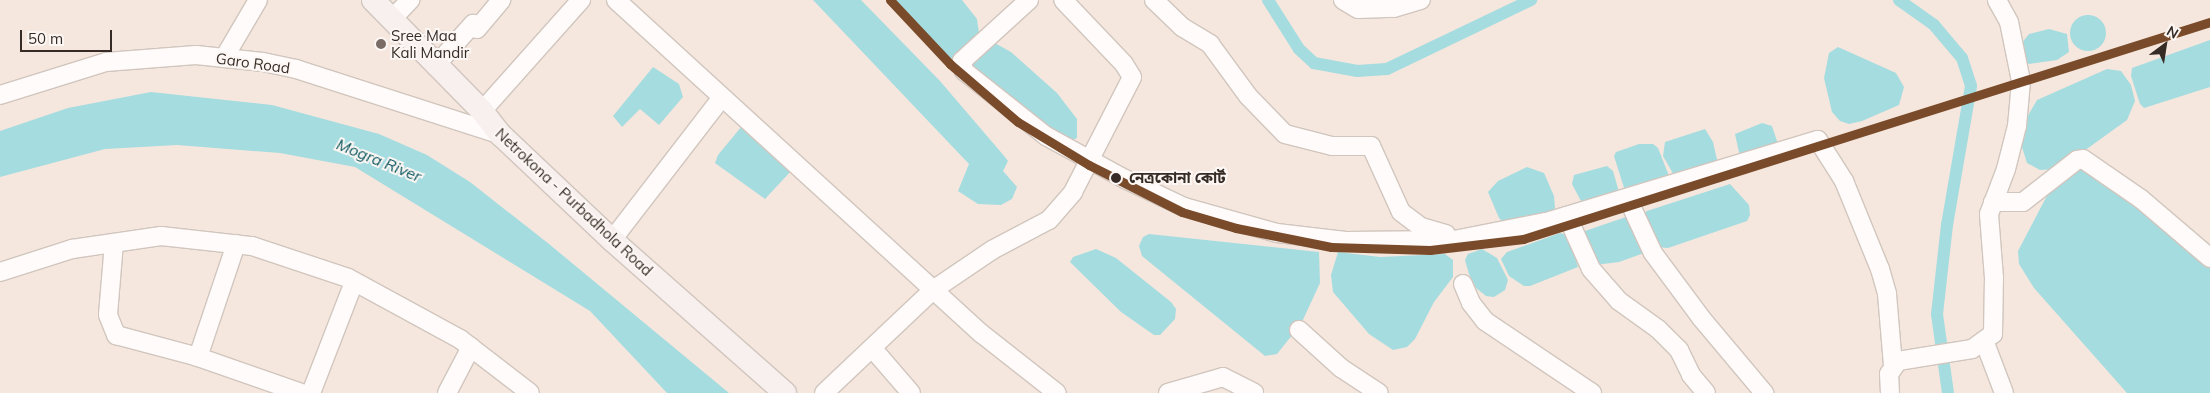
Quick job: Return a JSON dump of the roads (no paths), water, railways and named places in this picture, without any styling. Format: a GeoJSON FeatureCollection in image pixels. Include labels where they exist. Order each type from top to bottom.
{"type":"FeatureCollection","features":[{"type":"Feature","properties":{"kind":"main road","name":"Netrokona - Purbadhola Road"},"geometry":{"type":"LineString","coordinates":[[373,0],[435,66],[482,111],[501,136],[612,240],[785,393]]}},
{"type":"Feature","properties":{"kind":"street"},"geometry":{"type":"LineString","coordinates":[[224,58],[258,0]]}},
{"type":"Feature","properties":{"kind":"street"},"geometry":{"type":"LineString","coordinates":[[391,20],[410,0]]}},
{"type":"Feature","properties":{"kind":"street"},"geometry":{"type":"LineString","coordinates":[[435,66],[473,24],[477,29],[501,0]]}},
{"type":"Feature","properties":{"kind":"street"},"geometry":{"type":"LineString","coordinates":[[482,111],[581,0]]}},
{"type":"Feature","properties":{"kind":"street"},"geometry":{"type":"LineString","coordinates":[[616,0],[1010,359],[1057,393]]}},
{"type":"Feature","properties":{"kind":"street"},"geometry":{"type":"LineString","coordinates":[[1029,0],[962,61],[961,66],[1023,120],[1091,160],[1184,207],[1239,224],[1346,241],[1454,240],[1568,216],[1818,140],[1844,181],[1880,269],[1887,294],[1895,363],[1889,374],[1890,393]]}},
{"type":"Feature","properties":{"kind":"street"},"geometry":{"type":"LineString","coordinates":[[824,393],[873,349],[933,290],[992,250],[1049,220],[1064,205],[1091,160],[1132,77],[1124,64],[1063,0]]}},
{"type":"Feature","properties":{"kind":"street"},"geometry":{"type":"LineString","coordinates":[[1154,0],[1182,27],[1210,44],[1248,96],[1285,134],[1332,146],[1372,146],[1401,212],[1421,227],[1454,240]]}},
{"type":"Feature","properties":{"kind":"street"},"geometry":{"type":"LineString","coordinates":[[1342,0],[1358,9],[1394,8],[1421,0]]}},
{"type":"Feature","properties":{"kind":"street"},"geometry":{"type":"LineString","coordinates":[[1895,363],[1978,346],[1993,334],[1994,278],[1989,214],[2006,170],[2017,126],[2021,81],[2009,22],[1997,0]]}},
{"type":"Feature","properties":{"kind":"street","name":"Garo Road"},"geometry":{"type":"LineString","coordinates":[[0,95],[106,62],[168,55],[224,58],[263,62],[305,71],[501,136]]}},
{"type":"Feature","properties":{"kind":"street"},"geometry":{"type":"LineString","coordinates":[[612,240],[722,97]]}},
{"type":"Feature","properties":{"kind":"street"},"geometry":{"type":"LineString","coordinates":[[1993,202],[2023,202],[2077,160],[2083,159],[2142,199],[2210,258]]}},
{"type":"Feature","properties":{"kind":"street"},"geometry":{"type":"LineString","coordinates":[[1633,210],[1653,253],[1702,320],[1764,393]]}},
{"type":"Feature","properties":{"kind":"street"},"geometry":{"type":"LineString","coordinates":[[1568,216],[1591,270],[1619,301],[1658,329],[1679,350],[1691,375],[1706,393]]}},
{"type":"Feature","properties":{"kind":"street"},"geometry":{"type":"LineString","coordinates":[[0,272],[72,248],[161,236],[252,246],[354,282],[471,347],[530,393]]}},
{"type":"Feature","properties":{"kind":"street"},"geometry":{"type":"LineString","coordinates":[[114,243],[108,315],[116,335],[198,357],[301,393]]}},
{"type":"Feature","properties":{"kind":"street"},"geometry":{"type":"LineString","coordinates":[[198,357],[236,244]]}},
{"type":"Feature","properties":{"kind":"street"},"geometry":{"type":"LineString","coordinates":[[311,393],[354,282]]}},
{"type":"Feature","properties":{"kind":"street"},"geometry":{"type":"LineString","coordinates":[[1463,284],[1471,303],[1491,326],[1592,393]]}},
{"type":"Feature","properties":{"kind":"street"},"geometry":{"type":"LineString","coordinates":[[1299,330],[1341,368],[1379,393]]}},
{"type":"Feature","properties":{"kind":"street"},"geometry":{"type":"LineString","coordinates":[[1978,346],[2004,393]]}},
{"type":"Feature","properties":{"kind":"street"},"geometry":{"type":"LineString","coordinates":[[448,393],[471,347]]}},
{"type":"Feature","properties":{"kind":"street"},"geometry":{"type":"LineString","coordinates":[[873,349],[911,393]]}},
{"type":"Feature","properties":{"kind":"street"},"geometry":{"type":"LineString","coordinates":[[1168,393],[1223,377],[1254,393]]}},
{"type":"Feature","properties":{"kind":"water"},"geometry":{"type":"Polygon","coordinates":[[[813,0],[861,0],[940,81],[1005,157],[1008,161],[1003,171],[1017,187],[1012,199],[1001,205],[978,204],[958,191],[969,164],[813,0]]]}},
{"type":"Feature","properties":{"kind":"water"},"geometry":{"type":"Polygon","coordinates":[[[895,0],[962,0],[977,19],[979,33],[956,57],[950,59],[895,0]]]}},
{"type":"Feature","properties":{"kind":"water"},"geometry":{"type":"Polygon","coordinates":[[[2088,15],[2101,20],[2106,33],[2101,46],[2088,51],[2075,46],[2070,33],[2075,20],[2088,15]]]}},
{"type":"Feature","properties":{"kind":"water"},"geometry":{"type":"Polygon","coordinates":[[[2049,29],[2067,34],[2069,52],[2057,60],[2029,64],[2023,59],[2021,44],[2029,34],[2049,29]]]}},
{"type":"Feature","properties":{"kind":"water"},"geometry":{"type":"Polygon","coordinates":[[[2210,40],[2210,87],[2144,108],[2140,104],[2131,76],[2132,68],[2210,40]]]}},
{"type":"Feature","properties":{"kind":"water"},"geometry":{"type":"Polygon","coordinates":[[[993,42],[1011,52],[1057,93],[1077,119],[1077,138],[1068,142],[970,74],[970,63],[993,42]]]}},
{"type":"Feature","properties":{"kind":"water"},"geometry":{"type":"Polygon","coordinates":[[[1838,47],[1896,73],[1904,87],[1899,105],[1862,121],[1849,124],[1840,121],[1832,112],[1824,78],[1829,53],[1838,47]]]}},
{"type":"Feature","properties":{"kind":"water"},"geometry":{"type":"Polygon","coordinates":[[[653,67],[679,84],[683,97],[659,125],[640,109],[622,127],[613,116],[653,67]]]}},
{"type":"Feature","properties":{"kind":"water"},"geometry":{"type":"Polygon","coordinates":[[[2107,69],[2121,71],[2131,85],[2135,101],[2127,120],[2059,169],[2040,170],[2027,163],[2021,144],[2026,119],[2037,100],[2107,69]]]}},
{"type":"Feature","properties":{"kind":"water","name":"Mogra River"},"geometry":{"type":"Polygon","coordinates":[[[151,92],[272,105],[379,134],[427,155],[470,182],[549,244],[729,393],[667,393],[590,311],[355,167],[280,153],[177,145],[105,149],[0,177],[0,131],[68,108],[151,92]]]}},
{"type":"Feature","properties":{"kind":"water"},"geometry":{"type":"Polygon","coordinates":[[[1762,123],[1772,126],[1778,144],[1740,157],[1735,134],[1762,123]]]}},
{"type":"Feature","properties":{"kind":"water"},"geometry":{"type":"Polygon","coordinates":[[[742,126],[791,171],[765,199],[715,163],[718,155],[742,126]]]}},
{"type":"Feature","properties":{"kind":"water"},"geometry":{"type":"Polygon","coordinates":[[[1705,129],[1713,142],[1718,164],[1675,177],[1663,156],[1665,142],[1705,129]]]}},
{"type":"Feature","properties":{"kind":"water"},"geometry":{"type":"Polygon","coordinates":[[[1639,144],[1653,144],[1658,148],[1671,181],[1625,191],[1614,156],[1616,152],[1639,144]]]}},
{"type":"Feature","properties":{"kind":"water"},"geometry":{"type":"Polygon","coordinates":[[[2083,162],[2210,267],[2210,393],[2127,393],[2034,288],[2019,264],[2018,251],[2051,188],[2083,162]]]}},
{"type":"Feature","properties":{"kind":"water"},"geometry":{"type":"Polygon","coordinates":[[[1607,166],[1613,171],[1619,192],[1583,205],[1572,184],[1574,175],[1607,166]]]}},
{"type":"Feature","properties":{"kind":"water"},"geometry":{"type":"Polygon","coordinates":[[[1527,167],[1544,173],[1554,196],[1555,208],[1552,213],[1504,223],[1499,218],[1488,192],[1498,181],[1527,167]]]}},
{"type":"Feature","properties":{"kind":"water"},"geometry":{"type":"Polygon","coordinates":[[[1730,184],[1749,205],[1750,215],[1747,221],[1668,248],[1657,247],[1644,213],[1730,184]]]}},
{"type":"Feature","properties":{"kind":"water"},"geometry":{"type":"Polygon","coordinates":[[[1626,217],[1630,218],[1644,253],[1619,262],[1595,265],[1582,232],[1626,217]]]}},
{"type":"Feature","properties":{"kind":"water"},"geometry":{"type":"Polygon","coordinates":[[[1560,233],[1568,235],[1578,267],[1530,286],[1524,286],[1509,276],[1501,259],[1507,252],[1560,233]]]}},
{"type":"Feature","properties":{"kind":"water"},"geometry":{"type":"Polygon","coordinates":[[[1149,234],[1319,252],[1320,283],[1301,324],[1277,354],[1265,356],[1142,256],[1139,246],[1143,237],[1149,234]]]}},
{"type":"Feature","properties":{"kind":"water"},"geometry":{"type":"Polygon","coordinates":[[[1096,249],[1116,258],[1171,302],[1176,309],[1175,319],[1160,335],[1154,335],[1121,312],[1070,262],[1073,257],[1096,249]]]}},
{"type":"Feature","properties":{"kind":"water"},"geometry":{"type":"Polygon","coordinates":[[[1482,249],[1497,258],[1508,280],[1505,290],[1494,297],[1486,296],[1476,288],[1465,260],[1468,254],[1482,249]]]}},
{"type":"Feature","properties":{"kind":"water"},"geometry":{"type":"Polygon","coordinates":[[[1338,252],[1380,257],[1445,254],[1453,260],[1453,277],[1434,302],[1415,339],[1407,347],[1393,350],[1369,334],[1333,292],[1331,275],[1338,252]]]}},
{"type":"Feature","properties":{"kind":"waterway"},"geometry":{"type":"LineString","coordinates":[[1268,0],[1299,49],[1314,63],[1357,71],[1387,69],[1531,0]]}},
{"type":"Feature","properties":{"kind":"waterway"},"geometry":{"type":"LineString","coordinates":[[1899,0],[1934,25],[1962,58],[1971,86],[1947,225],[1937,314],[1948,393]]}},
{"type":"Feature","properties":{"kind":"place","name":"Sree Maa Kali Mandir"},"geometry":{"type":"Point","coordinates":[381,44]}},
{"type":"Feature","properties":{"kind":"place","name":"নেত্রকোনা কোর্ট"},"geometry":{"type":"Point","coordinates":[1116,178]}}]}
